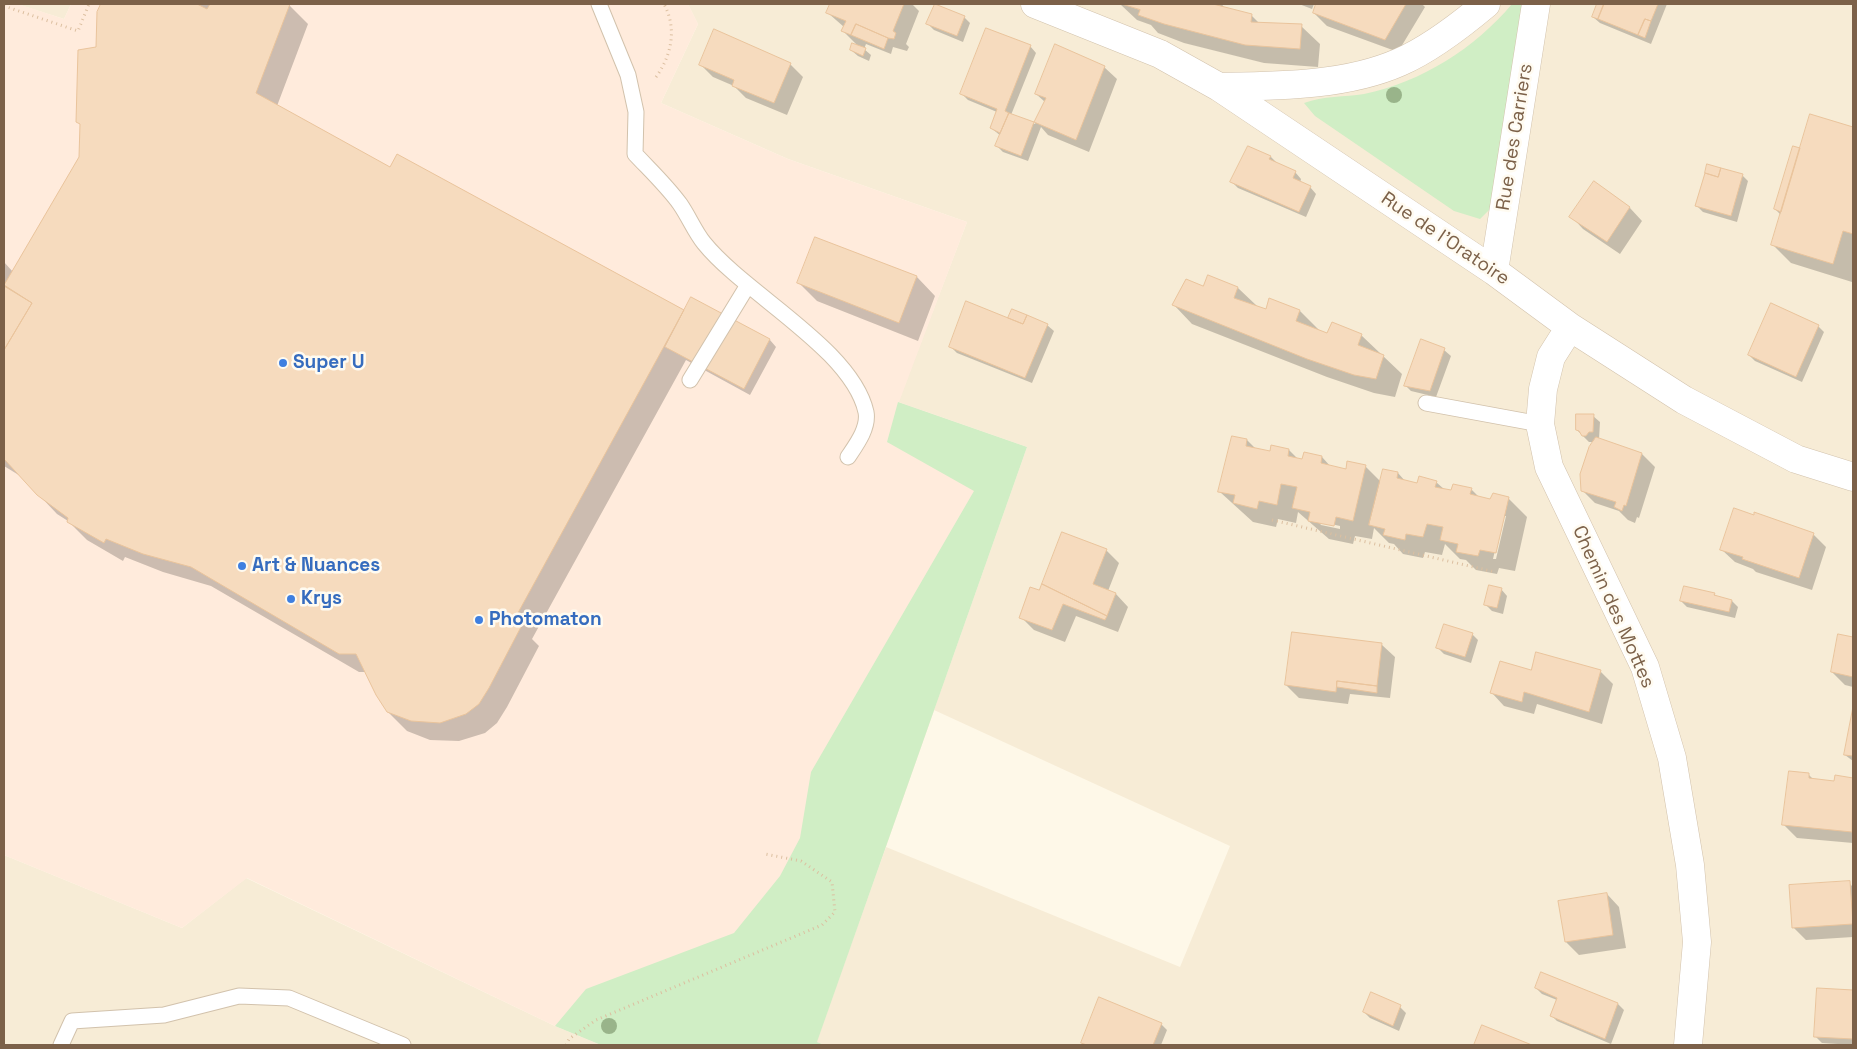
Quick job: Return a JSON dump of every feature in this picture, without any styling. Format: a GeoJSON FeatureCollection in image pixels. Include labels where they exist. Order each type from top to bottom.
{"type":"FeatureCollection","features":[{"type":"Feature","properties":{"kind":"street","name":"Rue de l'Oratoire"},"geometry":{"type":"LineString","coordinates":[[1035,4],[1160,54],[1219,87],[1494,271],[1570,326],[1684,400],[1796,460],[1853,477]]}},
{"type":"Feature","properties":{"kind":"street","name":"Rue des Carriers"},"geometry":{"type":"LineString","coordinates":[[1494,271],[1536,4]]}},
{"type":"Feature","properties":{"kind":"street"},"geometry":{"type":"LineString","coordinates":[[1219,87],[1300,84],[1360,75],[1401,62],[1436,41],[1471,9]]}},
{"type":"Feature","properties":{"kind":"street","name":"Chemin des Mottes"},"geometry":{"type":"LineString","coordinates":[[1570,326],[1551,357],[1543,389],[1540,424],[1549,466],[1645,667],[1672,758],[1690,865],[1697,942],[1688,1045]]}},
{"type":"Feature","properties":{"kind":"lane"},"geometry":{"type":"LineString","coordinates":[[599,4],[628,75],[636,112],[634,154],[671,192],[704,243],[748,285],[835,359],[856,388],[866,413],[862,434],[848,457]]}},
{"type":"Feature","properties":{"kind":"lane"},"geometry":{"type":"LineString","coordinates":[[690,380],[748,285]]}},
{"type":"Feature","properties":{"kind":"lane"},"geometry":{"type":"LineString","coordinates":[[1426,404],[1540,424]]}},
{"type":"Feature","properties":{"kind":"lane"},"geometry":{"type":"LineString","coordinates":[[61,1045],[72,1021],[164,1015],[239,996],[289,998],[403,1045]]}},
{"type":"Feature","properties":{"kind":"path"},"geometry":{"type":"LineString","coordinates":[[4,6],[78,31],[89,4]]}},
{"type":"Feature","properties":{"kind":"path"},"geometry":{"type":"LineString","coordinates":[[652,84],[662,70],[673,33],[672,21],[664,4]]}},
{"type":"Feature","properties":{"kind":"path"},"geometry":{"type":"LineString","coordinates":[[1272,520],[1495,572]]}},
{"type":"Feature","properties":{"kind":"path"},"geometry":{"type":"LineString","coordinates":[[566,1045],[569,1039],[596,1020],[822,925],[835,912],[832,882],[801,861],[765,854]]}},
{"type":"Feature","properties":{"kind":"shaded area"},"geometry":{"type":"Polygon","coordinates":[[[4,4],[18,4],[64,19],[71,4],[688,4],[698,24],[661,103],[788,159],[967,222],[899,402],[1027,447],[817,1042],[824,1045],[601,1045],[555,1026],[247,878],[182,928],[4,855],[4,4]]]}},
{"type":"Feature","properties":{"kind":"shaded area"},"geometry":{"type":"Polygon","coordinates":[[[17,4],[71,4],[64,19],[17,4]]]}},
{"type":"Feature","properties":{"kind":"shaded area"},"geometry":{"type":"Polygon","coordinates":[[[688,4],[1853,4],[1853,1045],[824,1045],[816,1042],[886,847],[1180,967],[1230,846],[934,710],[1027,447],[898,402],[967,222],[788,159],[661,103],[698,24],[688,4]]]}},
{"type":"Feature","properties":{"kind":"shaded area"},"geometry":{"type":"Polygon","coordinates":[[[4,855],[182,928],[246,878],[555,1026],[601,1045],[4,1045],[4,855]]]}},
{"type":"Feature","properties":{"kind":"green space"},"geometry":{"type":"Polygon","coordinates":[[[1512,4],[1530,4],[1491,208],[1480,219],[1454,211],[1315,116],[1304,103],[1326,98],[1364,94],[1406,81],[1427,72],[1464,49],[1512,4]]]}},
{"type":"Feature","properties":{"kind":"green space"},"geometry":{"type":"Polygon","coordinates":[[[898,402],[1027,447],[817,1042],[824,1045],[601,1045],[555,1026],[586,989],[734,933],[780,876],[800,838],[811,772],[974,491],[887,442],[898,402]]]}},
{"type":"Feature","properties":{"kind":"building"},"geometry":{"type":"Polygon","coordinates":[[[101,4],[197,4],[207,9],[210,4],[290,4],[256,93],[390,167],[397,154],[684,310],[513,622],[521,627],[489,688],[479,704],[466,714],[440,723],[411,721],[387,712],[376,695],[356,654],[339,654],[191,567],[143,554],[106,539],[104,543],[67,522],[68,518],[37,495],[4,459],[4,350],[32,303],[4,285],[79,157],[80,124],[76,122],[78,50],[96,47],[97,12],[101,4]]]}},
{"type":"Feature","properties":{"kind":"building"},"geometry":{"type":"Polygon","coordinates":[[[830,4],[904,4],[893,31],[896,33],[894,39],[856,24],[851,35],[841,31],[846,21],[826,13],[830,4]]]}},
{"type":"Feature","properties":{"kind":"building"},"geometry":{"type":"Polygon","coordinates":[[[935,4],[965,16],[957,36],[926,24],[935,4]]]}},
{"type":"Feature","properties":{"kind":"building"},"geometry":{"type":"Polygon","coordinates":[[[1122,4],[1213,4],[1252,14],[1251,22],[1302,24],[1300,49],[1245,45],[1164,24],[1138,15],[1140,10],[1122,4]]]}},
{"type":"Feature","properties":{"kind":"building"},"geometry":{"type":"Polygon","coordinates":[[[1316,4],[1406,4],[1385,40],[1313,13],[1316,4]]]}},
{"type":"Feature","properties":{"kind":"building"},"geometry":{"type":"Polygon","coordinates":[[[1597,4],[1604,4],[1598,19],[1592,17],[1597,4]]]}},
{"type":"Feature","properties":{"kind":"building"},"geometry":{"type":"Polygon","coordinates":[[[1604,4],[1658,4],[1651,21],[1645,19],[1638,35],[1598,19],[1604,4]]]}},
{"type":"Feature","properties":{"kind":"building"},"geometry":{"type":"Polygon","coordinates":[[[1645,19],[1651,21],[1645,38],[1638,35],[1645,19]]]}},
{"type":"Feature","properties":{"kind":"building"},"geometry":{"type":"Polygon","coordinates":[[[856,24],[888,38],[884,49],[851,35],[856,24]]]}},
{"type":"Feature","properties":{"kind":"building"},"geometry":{"type":"Polygon","coordinates":[[[986,28],[1031,45],[1005,111],[1009,113],[1000,133],[990,128],[997,109],[960,94],[986,28]]]}},
{"type":"Feature","properties":{"kind":"building"},"geometry":{"type":"Polygon","coordinates":[[[714,29],[791,63],[774,103],[732,86],[734,80],[699,65],[714,29]]]}},
{"type":"Feature","properties":{"kind":"building"},"geometry":{"type":"Polygon","coordinates":[[[852,43],[866,48],[863,56],[850,50],[852,43]]]}},
{"type":"Feature","properties":{"kind":"building"},"geometry":{"type":"Polygon","coordinates":[[[1055,44],[1105,66],[1076,140],[1034,122],[1046,98],[1035,94],[1055,44]]]}},
{"type":"Feature","properties":{"kind":"building"},"geometry":{"type":"Polygon","coordinates":[[[1009,113],[1034,122],[1021,156],[995,146],[1009,113]]]}},
{"type":"Feature","properties":{"kind":"building"},"geometry":{"type":"Polygon","coordinates":[[[1810,114],[1853,127],[1853,234],[1843,231],[1833,264],[1771,245],[1810,114]]]}},
{"type":"Feature","properties":{"kind":"building"},"geometry":{"type":"Polygon","coordinates":[[[1248,146],[1271,156],[1269,159],[1296,171],[1293,178],[1311,186],[1299,212],[1230,182],[1248,146]]]}},
{"type":"Feature","properties":{"kind":"building"},"geometry":{"type":"Polygon","coordinates":[[[1793,146],[1800,148],[1781,212],[1774,209],[1793,146]]]}},
{"type":"Feature","properties":{"kind":"building"},"geometry":{"type":"Polygon","coordinates":[[[1707,164],[1721,168],[1718,177],[1705,173],[1707,164]]]}},
{"type":"Feature","properties":{"kind":"building"},"geometry":{"type":"Polygon","coordinates":[[[1721,168],[1743,174],[1731,216],[1695,206],[1705,173],[1718,177],[1721,168]]]}},
{"type":"Feature","properties":{"kind":"building"},"geometry":{"type":"Polygon","coordinates":[[[1594,181],[1630,207],[1607,242],[1569,217],[1594,181]]]}},
{"type":"Feature","properties":{"kind":"building"},"geometry":{"type":"Polygon","coordinates":[[[815,237],[917,276],[899,323],[797,283],[815,237]]]}},
{"type":"Feature","properties":{"kind":"building"},"geometry":{"type":"Polygon","coordinates":[[[1208,275],[1238,287],[1234,298],[1266,309],[1269,298],[1300,310],[1296,321],[1327,333],[1332,322],[1362,334],[1358,345],[1384,355],[1376,379],[1354,375],[1307,359],[1172,305],[1186,279],[1203,286],[1208,275]]]}},
{"type":"Feature","properties":{"kind":"building"},"geometry":{"type":"Polygon","coordinates":[[[4,286],[32,303],[4,350],[4,286]]]}},
{"type":"Feature","properties":{"kind":"building"},"geometry":{"type":"Polygon","coordinates":[[[691,297],[770,339],[744,389],[665,347],[691,297]]]}},
{"type":"Feature","properties":{"kind":"building"},"geometry":{"type":"Polygon","coordinates":[[[966,301],[1023,324],[1027,315],[1048,324],[1025,378],[949,347],[966,301]]]}},
{"type":"Feature","properties":{"kind":"building"},"geometry":{"type":"Polygon","coordinates":[[[1771,303],[1819,325],[1796,377],[1748,355],[1771,303]]]}},
{"type":"Feature","properties":{"kind":"building"},"geometry":{"type":"Polygon","coordinates":[[[1012,309],[1027,315],[1023,324],[1008,318],[1012,309]]]}},
{"type":"Feature","properties":{"kind":"building"},"geometry":{"type":"Polygon","coordinates":[[[1421,339],[1445,348],[1430,391],[1404,386],[1421,339]]]}},
{"type":"Feature","properties":{"kind":"building"},"geometry":{"type":"Polygon","coordinates":[[[1576,414],[1594,414],[1593,432],[1582,436],[1576,430],[1576,414]]]}},
{"type":"Feature","properties":{"kind":"building"},"geometry":{"type":"Polygon","coordinates":[[[1232,436],[1247,439],[1246,446],[1270,451],[1271,445],[1289,449],[1288,456],[1302,459],[1304,452],[1322,456],[1321,463],[1346,469],[1347,461],[1366,465],[1353,521],[1336,517],[1334,526],[1308,521],[1310,512],[1292,508],[1297,487],[1281,484],[1277,505],[1259,501],[1257,509],[1233,503],[1235,495],[1218,492],[1232,436]]]}},
{"type":"Feature","properties":{"kind":"building"},"geometry":{"type":"Polygon","coordinates":[[[1596,437],[1642,453],[1626,506],[1624,505],[1622,511],[1614,507],[1616,502],[1581,491],[1580,474],[1589,447],[1596,437]]]}},
{"type":"Feature","properties":{"kind":"building"},"geometry":{"type":"Polygon","coordinates":[[[1383,469],[1398,472],[1397,478],[1417,483],[1419,476],[1437,481],[1435,487],[1451,490],[1453,484],[1472,488],[1470,494],[1490,499],[1493,493],[1509,497],[1496,553],[1480,550],[1478,556],[1456,552],[1458,544],[1440,540],[1443,527],[1427,524],[1423,537],[1406,534],[1405,540],[1383,535],[1385,529],[1369,525],[1383,469]]]}},
{"type":"Feature","properties":{"kind":"building"},"geometry":{"type":"Polygon","coordinates":[[[1734,508],[1754,515],[1754,512],[1814,533],[1799,578],[1720,550],[1734,508]]]}},
{"type":"Feature","properties":{"kind":"building"},"geometry":{"type":"Polygon","coordinates":[[[1062,532],[1107,549],[1093,584],[1116,593],[1107,616],[1042,584],[1062,532]]]}},
{"type":"Feature","properties":{"kind":"building"},"geometry":{"type":"Polygon","coordinates":[[[1042,584],[1107,616],[1105,620],[1063,604],[1052,630],[1019,618],[1030,587],[1039,590],[1042,584]]]}},
{"type":"Feature","properties":{"kind":"building"},"geometry":{"type":"Polygon","coordinates":[[[1489,585],[1502,588],[1497,608],[1484,605],[1489,585]]]}},
{"type":"Feature","properties":{"kind":"building"},"geometry":{"type":"Polygon","coordinates":[[[1684,586],[1715,593],[1714,595],[1732,600],[1729,612],[1680,601],[1684,586]]]}},
{"type":"Feature","properties":{"kind":"building"},"geometry":{"type":"Polygon","coordinates":[[[1444,624],[1473,633],[1465,657],[1436,648],[1444,624]]]}},
{"type":"Feature","properties":{"kind":"building"},"geometry":{"type":"Polygon","coordinates":[[[1292,632],[1382,643],[1377,686],[1337,681],[1336,692],[1285,685],[1292,632]]]}},
{"type":"Feature","properties":{"kind":"building"},"geometry":{"type":"Polygon","coordinates":[[[1838,634],[1853,637],[1853,677],[1831,672],[1838,634]]]}},
{"type":"Feature","properties":{"kind":"building"},"geometry":{"type":"Polygon","coordinates":[[[1536,652],[1601,670],[1589,712],[1524,692],[1522,702],[1490,693],[1500,661],[1531,670],[1536,652]]]}},
{"type":"Feature","properties":{"kind":"building"},"geometry":{"type":"Polygon","coordinates":[[[1337,681],[1377,686],[1377,693],[1337,687],[1337,681]]]}},
{"type":"Feature","properties":{"kind":"building"},"geometry":{"type":"Polygon","coordinates":[[[1853,707],[1853,756],[1844,755],[1853,707]]]}},
{"type":"Feature","properties":{"kind":"building"},"geometry":{"type":"Polygon","coordinates":[[[1789,771],[1809,773],[1809,778],[1834,781],[1835,775],[1853,778],[1852,832],[1782,825],[1789,771]]]}},
{"type":"Feature","properties":{"kind":"building"},"geometry":{"type":"Polygon","coordinates":[[[1850,881],[1853,924],[1792,928],[1789,885],[1850,881]]]}},
{"type":"Feature","properties":{"kind":"building"},"geometry":{"type":"Polygon","coordinates":[[[1607,893],[1613,935],[1565,942],[1558,901],[1607,893]]]}},
{"type":"Feature","properties":{"kind":"building"},"geometry":{"type":"Polygon","coordinates":[[[1541,972],[1618,1003],[1605,1039],[1550,1016],[1557,998],[1535,988],[1541,972]]]}},
{"type":"Feature","properties":{"kind":"building"},"geometry":{"type":"Polygon","coordinates":[[[1817,988],[1853,990],[1853,1039],[1814,1037],[1817,988]]]}},
{"type":"Feature","properties":{"kind":"building"},"geometry":{"type":"Polygon","coordinates":[[[1371,992],[1401,1005],[1393,1026],[1363,1012],[1371,992]]]}},
{"type":"Feature","properties":{"kind":"building"},"geometry":{"type":"Polygon","coordinates":[[[1099,997],[1162,1023],[1153,1045],[1087,1045],[1081,1043],[1099,997]]]}},
{"type":"Feature","properties":{"kind":"building"},"geometry":{"type":"Polygon","coordinates":[[[1482,1025],[1532,1045],[1474,1045],[1482,1025]]]}},
{"type":"Feature","properties":{"kind":"place","name":"Super U"},"geometry":{"type":"Point","coordinates":[283,363]}},
{"type":"Feature","properties":{"kind":"place","name":"Art & Nuances"},"geometry":{"type":"Point","coordinates":[242,566]}},
{"type":"Feature","properties":{"kind":"place","name":"Krys"},"geometry":{"type":"Point","coordinates":[291,599]}},
{"type":"Feature","properties":{"kind":"place","name":"Photomaton"},"geometry":{"type":"Point","coordinates":[479,620]}}]}
